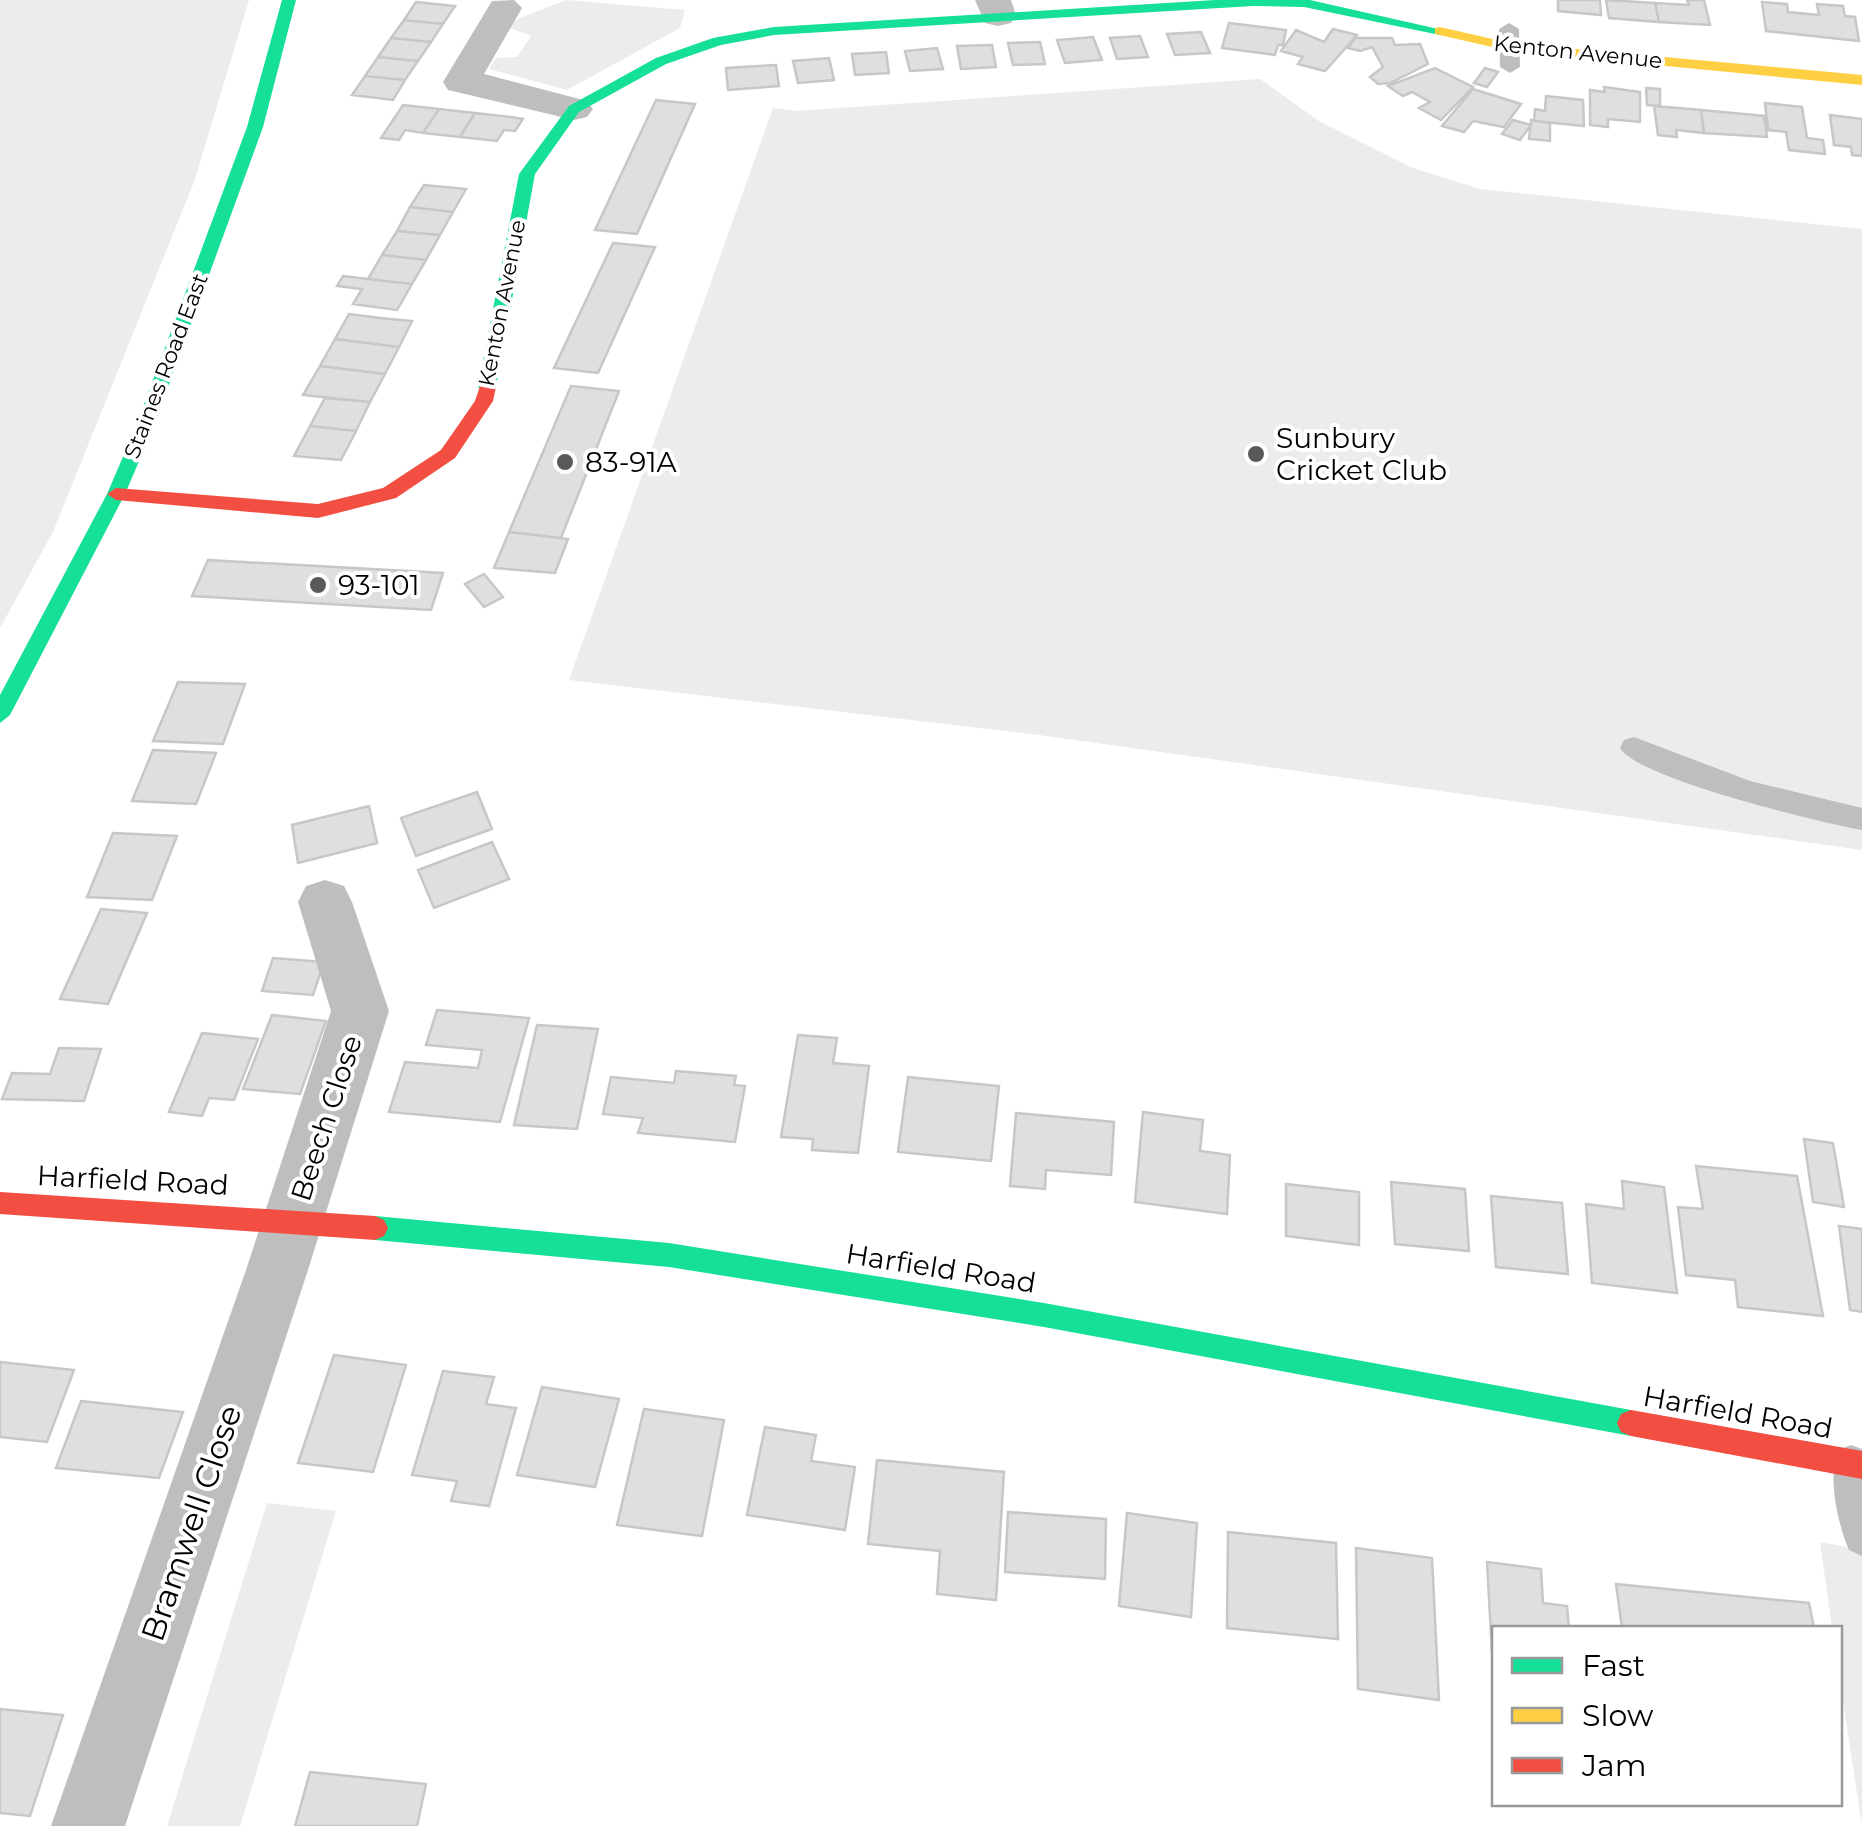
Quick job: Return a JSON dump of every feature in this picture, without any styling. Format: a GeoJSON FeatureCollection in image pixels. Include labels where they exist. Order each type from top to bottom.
{"type":"FeatureCollection","features":[{"type":"Feature","properties":{"kind":"main road","name":"Staines Road East"},"geometry":{"type":"LineString","coordinates":[[0,715],[116,494],[144,431],[255,127],[289,0]]}},
{"type":"Feature","properties":{"kind":"main road","name":"Kenton Avenue"},"geometry":{"type":"LineString","coordinates":[[116,494],[318,511],[389,494],[448,454],[484,401],[526,174],[574,110],[661,62],[718,41],[774,31],[996,7],[1252,2],[1355,11],[1510,48],[1862,80]]}},
{"type":"Feature","properties":{"kind":"main road","name":"Harfield Road"},"geometry":{"type":"LineString","coordinates":[[0,1203],[293,1220],[668,1254],[1044,1315],[1856,1464]]}},
{"type":"Feature","properties":{"kind":"street"},"geometry":{"type":"LineString","coordinates":[[504,8],[461,82],[496,87],[574,110]]}},
{"type":"Feature","properties":{"kind":"street","name":"Beech Close"},"geometry":{"type":"LineString","coordinates":[[293,1220],[360,1011],[325,902]]}},
{"type":"Feature","properties":{"kind":"street","name":"Bramwell Close"},"geometry":{"type":"LineString","coordinates":[[88,1826],[293,1220]]}},
{"type":"Feature","properties":{"kind":"lane"},"geometry":{"type":"LineString","coordinates":[[1634,748],[1749,794],[1798,809],[1862,820]]}},
{"type":"Feature","properties":{"kind":"lane"},"geometry":{"type":"LineString","coordinates":[[1856,1464],[1862,1537]]}},
{"type":"Feature","properties":{"kind":"shaded area"},"geometry":{"type":"Polygon","coordinates":[[[0,0],[249,0],[194,182],[53,532],[0,628],[0,0]]]}},
{"type":"Feature","properties":{"kind":"shaded area"},"geometry":{"type":"Polygon","coordinates":[[[566,0],[685,10],[680,28],[567,90],[489,69],[496,58],[517,57],[531,36],[510,28],[515,20],[566,0]]]}},
{"type":"Feature","properties":{"kind":"shaded area","name":"Sunbury Cricket Club"},"geometry":{"type":"Polygon","coordinates":[[[1260,79],[1319,121],[1413,168],[1480,189],[1862,229],[1862,850],[1039,735],[569,680],[773,108],[795,111],[1260,79]]]}},
{"type":"Feature","properties":{"kind":"shaded area"},"geometry":{"type":"Polygon","coordinates":[[[267,1503],[336,1511],[240,1826],[167,1826],[267,1503]]]}},
{"type":"Feature","properties":{"kind":"shaded area"},"geometry":{"type":"Polygon","coordinates":[[[1820,1542],[1862,1550],[1862,1826],[1842,1695],[1842,1626],[1832,1626],[1820,1542]]]}},
{"type":"Feature","properties":{"kind":"building"},"geometry":{"type":"Polygon","coordinates":[[[1558,0],[1600,0],[1601,15],[1558,11],[1558,0]]]}},
{"type":"Feature","properties":{"kind":"building"},"geometry":{"type":"Polygon","coordinates":[[[1606,0],[1655,3],[1659,22],[1609,18],[1606,0]]]}},
{"type":"Feature","properties":{"kind":"building"},"geometry":{"type":"Polygon","coordinates":[[[1687,0],[1704,0],[1710,25],[1659,22],[1655,3],[1689,5],[1687,0]]]}},
{"type":"Feature","properties":{"kind":"building"},"geometry":{"type":"Polygon","coordinates":[[[416,2],[455,6],[443,24],[404,20],[416,2]]]}},
{"type":"Feature","properties":{"kind":"building"},"geometry":{"type":"Polygon","coordinates":[[[1762,2],[1787,4],[1788,12],[1819,15],[1817,4],[1843,6],[1845,16],[1855,17],[1859,41],[1766,31],[1762,2]]]}},
{"type":"Feature","properties":{"kind":"building"},"geometry":{"type":"Polygon","coordinates":[[[404,20],[443,24],[431,42],[391,38],[404,20]]]}},
{"type":"Feature","properties":{"kind":"building"},"geometry":{"type":"Polygon","coordinates":[[[1229,23],[1286,30],[1283,45],[1278,45],[1275,55],[1222,48],[1229,23]]]}},
{"type":"Feature","properties":{"kind":"building"},"geometry":{"type":"Polygon","coordinates":[[[1333,29],[1357,35],[1325,71],[1298,64],[1303,57],[1281,51],[1296,30],[1324,42],[1333,29]]]}},
{"type":"Feature","properties":{"kind":"building"},"geometry":{"type":"Polygon","coordinates":[[[1201,32],[1210,53],[1175,55],[1167,34],[1201,32]]]}},
{"type":"Feature","properties":{"kind":"building"},"geometry":{"type":"Polygon","coordinates":[[[1140,36],[1148,57],[1117,59],[1110,38],[1140,36]]]}},
{"type":"Feature","properties":{"kind":"building"},"geometry":{"type":"Polygon","coordinates":[[[1093,37],[1102,60],[1065,63],[1057,40],[1093,37]]]}},
{"type":"Feature","properties":{"kind":"building"},"geometry":{"type":"Polygon","coordinates":[[[391,38],[431,42],[418,61],[378,57],[391,38]]]}},
{"type":"Feature","properties":{"kind":"building"},"geometry":{"type":"Polygon","coordinates":[[[1355,38],[1392,38],[1395,45],[1420,44],[1428,64],[1390,83],[1378,84],[1370,77],[1383,67],[1372,47],[1360,51],[1348,48],[1355,38]]]}},
{"type":"Feature","properties":{"kind":"building"},"geometry":{"type":"Polygon","coordinates":[[[1040,42],[1045,64],[1013,65],[1008,43],[1040,42]]]}},
{"type":"Feature","properties":{"kind":"building"},"geometry":{"type":"Polygon","coordinates":[[[992,45],[996,67],[961,69],[957,46],[992,45]]]}},
{"type":"Feature","properties":{"kind":"building"},"geometry":{"type":"Polygon","coordinates":[[[937,48],[943,69],[910,71],[905,51],[937,48]]]}},
{"type":"Feature","properties":{"kind":"building"},"geometry":{"type":"Polygon","coordinates":[[[886,52],[889,73],[855,75],[852,54],[886,52]]]}},
{"type":"Feature","properties":{"kind":"building"},"geometry":{"type":"Polygon","coordinates":[[[378,57],[418,61],[405,80],[365,76],[378,57]]]}},
{"type":"Feature","properties":{"kind":"building"},"geometry":{"type":"Polygon","coordinates":[[[829,58],[834,80],[798,83],[793,61],[829,58]]]}},
{"type":"Feature","properties":{"kind":"building"},"geometry":{"type":"Polygon","coordinates":[[[776,65],[779,86],[728,90],[726,68],[776,65]]]}},
{"type":"Feature","properties":{"kind":"building"},"geometry":{"type":"Polygon","coordinates":[[[1435,68],[1473,87],[1441,120],[1419,108],[1430,102],[1412,92],[1403,96],[1388,86],[1435,68]]]}},
{"type":"Feature","properties":{"kind":"building"},"geometry":{"type":"Polygon","coordinates":[[[1485,68],[1498,72],[1487,87],[1474,83],[1485,68]]]}},
{"type":"Feature","properties":{"kind":"building"},"geometry":{"type":"Polygon","coordinates":[[[365,76],[405,80],[393,100],[352,95],[365,76]]]}},
{"type":"Feature","properties":{"kind":"building"},"geometry":{"type":"Polygon","coordinates":[[[1604,87],[1640,92],[1640,122],[1608,119],[1608,127],[1590,125],[1590,90],[1605,92],[1604,87]]]}},
{"type":"Feature","properties":{"kind":"building"},"geometry":{"type":"Polygon","coordinates":[[[1646,88],[1660,89],[1660,106],[1647,105],[1646,88]]]}},
{"type":"Feature","properties":{"kind":"building"},"geometry":{"type":"Polygon","coordinates":[[[1473,89],[1521,104],[1504,127],[1473,121],[1464,132],[1442,126],[1473,89]]]}},
{"type":"Feature","properties":{"kind":"building"},"geometry":{"type":"Polygon","coordinates":[[[1546,96],[1583,100],[1584,126],[1534,121],[1535,109],[1545,111],[1546,96]]]}},
{"type":"Feature","properties":{"kind":"building"},"geometry":{"type":"Polygon","coordinates":[[[656,100],[695,104],[637,234],[595,230],[656,100]]]}},
{"type":"Feature","properties":{"kind":"building"},"geometry":{"type":"Polygon","coordinates":[[[1765,103],[1802,107],[1807,138],[1823,140],[1825,154],[1789,150],[1786,132],[1768,130],[1765,103]]]}},
{"type":"Feature","properties":{"kind":"building"},"geometry":{"type":"Polygon","coordinates":[[[403,105],[439,109],[423,133],[405,130],[399,140],[381,138],[403,105]]]}},
{"type":"Feature","properties":{"kind":"building"},"geometry":{"type":"Polygon","coordinates":[[[1654,106],[1701,110],[1704,133],[1676,130],[1677,137],[1658,135],[1654,106]]]}},
{"type":"Feature","properties":{"kind":"building"},"geometry":{"type":"Polygon","coordinates":[[[439,109],[475,113],[460,137],[423,133],[439,109]]]}},
{"type":"Feature","properties":{"kind":"building"},"geometry":{"type":"Polygon","coordinates":[[[1701,110],[1764,116],[1767,137],[1704,133],[1701,110]]]}},
{"type":"Feature","properties":{"kind":"building"},"geometry":{"type":"Polygon","coordinates":[[[475,113],[523,119],[515,131],[504,130],[497,141],[460,137],[475,113]]]}},
{"type":"Feature","properties":{"kind":"building"},"geometry":{"type":"Polygon","coordinates":[[[1830,115],[1862,119],[1862,156],[1852,155],[1851,147],[1834,145],[1830,115]]]}},
{"type":"Feature","properties":{"kind":"building"},"geometry":{"type":"Polygon","coordinates":[[[1513,120],[1531,125],[1520,140],[1502,134],[1513,120]]]}},
{"type":"Feature","properties":{"kind":"building"},"geometry":{"type":"Polygon","coordinates":[[[1531,120],[1550,123],[1550,141],[1529,139],[1531,120]]]}},
{"type":"Feature","properties":{"kind":"building"},"geometry":{"type":"Polygon","coordinates":[[[424,185],[466,189],[453,212],[410,207],[424,185]]]}},
{"type":"Feature","properties":{"kind":"building"},"geometry":{"type":"Polygon","coordinates":[[[410,207],[453,212],[440,235],[397,231],[410,207]]]}},
{"type":"Feature","properties":{"kind":"building"},"geometry":{"type":"Polygon","coordinates":[[[397,231],[440,235],[426,260],[382,255],[397,231]]]}},
{"type":"Feature","properties":{"kind":"building"},"geometry":{"type":"Polygon","coordinates":[[[613,243],[655,247],[598,373],[554,368],[613,243]]]}},
{"type":"Feature","properties":{"kind":"building"},"geometry":{"type":"Polygon","coordinates":[[[382,255],[426,260],[412,284],[368,279],[382,255]]]}},
{"type":"Feature","properties":{"kind":"building"},"geometry":{"type":"Polygon","coordinates":[[[343,276],[412,284],[397,310],[353,304],[362,289],[337,286],[343,276]]]}},
{"type":"Feature","properties":{"kind":"building"},"geometry":{"type":"Polygon","coordinates":[[[349,314],[412,321],[399,347],[335,339],[349,314]]]}},
{"type":"Feature","properties":{"kind":"building"},"geometry":{"type":"Polygon","coordinates":[[[335,339],[399,347],[385,374],[320,366],[335,339]]]}},
{"type":"Feature","properties":{"kind":"building"},"geometry":{"type":"Polygon","coordinates":[[[320,366],[385,374],[370,402],[303,395],[320,366]]]}},
{"type":"Feature","properties":{"kind":"building","name":"83-91A"},"geometry":{"type":"Polygon","coordinates":[[[571,386],[619,391],[561,538],[509,532],[571,386]]]}},
{"type":"Feature","properties":{"kind":"building"},"geometry":{"type":"Polygon","coordinates":[[[325,398],[370,402],[356,431],[310,426],[325,398]]]}},
{"type":"Feature","properties":{"kind":"building"},"geometry":{"type":"Polygon","coordinates":[[[310,426],[356,431],[341,460],[294,456],[310,426]]]}},
{"type":"Feature","properties":{"kind":"building"},"geometry":{"type":"Polygon","coordinates":[[[509,532],[568,539],[555,573],[494,568],[509,532]]]}},
{"type":"Feature","properties":{"kind":"building","name":"93-101"},"geometry":{"type":"Polygon","coordinates":[[[208,560],[443,573],[431,610],[192,596],[208,560]]]}},
{"type":"Feature","properties":{"kind":"building"},"geometry":{"type":"Polygon","coordinates":[[[484,574],[503,597],[484,607],[465,584],[484,574]]]}},
{"type":"Feature","properties":{"kind":"building"},"geometry":{"type":"Polygon","coordinates":[[[178,682],[245,684],[223,744],[153,741],[178,682]]]}},
{"type":"Feature","properties":{"kind":"building"},"geometry":{"type":"Polygon","coordinates":[[[153,750],[216,753],[196,804],[132,801],[153,750]]]}},
{"type":"Feature","properties":{"kind":"building"},"geometry":{"type":"Polygon","coordinates":[[[477,792],[492,829],[416,856],[401,818],[477,792]]]}},
{"type":"Feature","properties":{"kind":"building"},"geometry":{"type":"Polygon","coordinates":[[[369,806],[377,843],[298,863],[292,825],[369,806]]]}},
{"type":"Feature","properties":{"kind":"building"},"geometry":{"type":"Polygon","coordinates":[[[113,833],[177,836],[152,900],[87,897],[113,833]]]}},
{"type":"Feature","properties":{"kind":"building"},"geometry":{"type":"Polygon","coordinates":[[[492,842],[509,879],[434,908],[418,870],[492,842]]]}},
{"type":"Feature","properties":{"kind":"building"},"geometry":{"type":"Polygon","coordinates":[[[101,909],[147,913],[108,1004],[60,999],[101,909]]]}},
{"type":"Feature","properties":{"kind":"building"},"geometry":{"type":"Polygon","coordinates":[[[273,958],[324,962],[313,995],[262,991],[273,958]]]}},
{"type":"Feature","properties":{"kind":"building"},"geometry":{"type":"Polygon","coordinates":[[[437,1010],[529,1018],[500,1122],[389,1112],[405,1062],[478,1068],[482,1050],[426,1045],[437,1010]]]}},
{"type":"Feature","properties":{"kind":"building"},"geometry":{"type":"Polygon","coordinates":[[[272,1015],[326,1021],[300,1094],[243,1089],[272,1015]]]}},
{"type":"Feature","properties":{"kind":"building"},"geometry":{"type":"Polygon","coordinates":[[[537,1025],[598,1029],[577,1129],[514,1125],[537,1025]]]}},
{"type":"Feature","properties":{"kind":"building"},"geometry":{"type":"Polygon","coordinates":[[[202,1033],[258,1039],[234,1100],[209,1098],[202,1116],[169,1112],[202,1033]]]}},
{"type":"Feature","properties":{"kind":"building"},"geometry":{"type":"Polygon","coordinates":[[[798,1035],[837,1038],[833,1063],[869,1066],[858,1153],[812,1150],[813,1139],[781,1137],[798,1035]]]}},
{"type":"Feature","properties":{"kind":"building"},"geometry":{"type":"Polygon","coordinates":[[[59,1048],[101,1049],[84,1101],[2,1099],[12,1073],[50,1074],[59,1048]]]}},
{"type":"Feature","properties":{"kind":"building"},"geometry":{"type":"Polygon","coordinates":[[[676,1071],[736,1076],[734,1085],[745,1086],[735,1142],[638,1133],[643,1118],[603,1114],[611,1077],[674,1083],[676,1071]]]}},
{"type":"Feature","properties":{"kind":"building"},"geometry":{"type":"Polygon","coordinates":[[[908,1077],[999,1086],[991,1161],[898,1152],[908,1077]]]}},
{"type":"Feature","properties":{"kind":"building"},"geometry":{"type":"Polygon","coordinates":[[[1143,1112],[1203,1120],[1200,1151],[1230,1155],[1227,1214],[1135,1202],[1143,1112]]]}},
{"type":"Feature","properties":{"kind":"building"},"geometry":{"type":"Polygon","coordinates":[[[1016,1113],[1114,1122],[1111,1175],[1046,1170],[1045,1189],[1010,1186],[1016,1113]]]}},
{"type":"Feature","properties":{"kind":"building"},"geometry":{"type":"Polygon","coordinates":[[[1804,1139],[1833,1143],[1844,1207],[1813,1202],[1804,1139]]]}},
{"type":"Feature","properties":{"kind":"building"},"geometry":{"type":"Polygon","coordinates":[[[1696,1166],[1797,1176],[1823,1316],[1738,1307],[1735,1280],[1686,1275],[1678,1207],[1703,1209],[1696,1166]]]}},
{"type":"Feature","properties":{"kind":"building"},"geometry":{"type":"Polygon","coordinates":[[[1622,1181],[1664,1187],[1677,1293],[1592,1283],[1586,1204],[1624,1209],[1622,1181]]]}},
{"type":"Feature","properties":{"kind":"building"},"geometry":{"type":"Polygon","coordinates":[[[1391,1182],[1465,1189],[1469,1251],[1395,1244],[1391,1182]]]}},
{"type":"Feature","properties":{"kind":"building"},"geometry":{"type":"Polygon","coordinates":[[[1286,1184],[1359,1192],[1359,1245],[1286,1236],[1286,1184]]]}},
{"type":"Feature","properties":{"kind":"building"},"geometry":{"type":"Polygon","coordinates":[[[1491,1196],[1562,1203],[1568,1274],[1496,1267],[1491,1196]]]}},
{"type":"Feature","properties":{"kind":"building"},"geometry":{"type":"Polygon","coordinates":[[[1839,1226],[1862,1229],[1862,1312],[1850,1310],[1839,1226]]]}},
{"type":"Feature","properties":{"kind":"building"},"geometry":{"type":"Polygon","coordinates":[[[334,1355],[406,1365],[373,1472],[298,1463],[334,1355]]]}},
{"type":"Feature","properties":{"kind":"building"},"geometry":{"type":"Polygon","coordinates":[[[0,1362],[74,1370],[47,1442],[0,1437],[0,1362]]]}},
{"type":"Feature","properties":{"kind":"building"},"geometry":{"type":"Polygon","coordinates":[[[443,1371],[494,1377],[486,1404],[516,1408],[489,1506],[451,1501],[457,1481],[412,1475],[443,1371]]]}},
{"type":"Feature","properties":{"kind":"building"},"geometry":{"type":"Polygon","coordinates":[[[542,1387],[619,1399],[595,1487],[517,1475],[542,1387]]]}},
{"type":"Feature","properties":{"kind":"building"},"geometry":{"type":"Polygon","coordinates":[[[81,1401],[183,1412],[159,1478],[56,1468],[81,1401]]]}},
{"type":"Feature","properties":{"kind":"building"},"geometry":{"type":"Polygon","coordinates":[[[644,1409],[724,1420],[702,1536],[617,1525],[644,1409]]]}},
{"type":"Feature","properties":{"kind":"building"},"geometry":{"type":"Polygon","coordinates":[[[765,1427],[816,1435],[811,1461],[855,1467],[845,1530],[747,1515],[765,1427]]]}},
{"type":"Feature","properties":{"kind":"building"},"geometry":{"type":"Polygon","coordinates":[[[877,1460],[1004,1472],[996,1600],[937,1594],[940,1551],[868,1544],[877,1460]]]}},
{"type":"Feature","properties":{"kind":"building"},"geometry":{"type":"Polygon","coordinates":[[[1008,1512],[1106,1519],[1105,1579],[1005,1572],[1008,1512]]]}},
{"type":"Feature","properties":{"kind":"building"},"geometry":{"type":"Polygon","coordinates":[[[1127,1513],[1197,1523],[1191,1617],[1119,1606],[1127,1513]]]}},
{"type":"Feature","properties":{"kind":"building"},"geometry":{"type":"Polygon","coordinates":[[[1228,1532],[1336,1543],[1338,1639],[1227,1628],[1228,1532]]]}},
{"type":"Feature","properties":{"kind":"building"},"geometry":{"type":"Polygon","coordinates":[[[1356,1548],[1432,1558],[1439,1700],[1358,1689],[1356,1548]]]}},
{"type":"Feature","properties":{"kind":"building"},"geometry":{"type":"Polygon","coordinates":[[[1487,1562],[1541,1569],[1543,1603],[1567,1606],[1569,1626],[1492,1626],[1492,1653],[1487,1562]]]}},
{"type":"Feature","properties":{"kind":"building"},"geometry":{"type":"Polygon","coordinates":[[[1616,1584],[1809,1603],[1814,1626],[1622,1626],[1616,1584]]]}},
{"type":"Feature","properties":{"kind":"building"},"geometry":{"type":"Polygon","coordinates":[[[0,1709],[63,1715],[30,1816],[0,1813],[0,1709]]]}},
{"type":"Feature","properties":{"kind":"building"},"geometry":{"type":"Polygon","coordinates":[[[310,1772],[426,1784],[417,1826],[295,1826],[310,1772]]]}},
{"type":"Feature","properties":{"kind":"traffic: fast"},"geometry":{"type":"LineString","coordinates":[[0,715],[116,494],[143,431],[255,127],[289,0]]}},
{"type":"Feature","properties":{"kind":"traffic: fast"},"geometry":{"type":"LineString","coordinates":[[487,387],[527,174],[574,109],[661,61],[718,41],[774,31],[1253,2],[1304,3],[1440,31]]}},
{"type":"Feature","properties":{"kind":"traffic: fast"},"geometry":{"type":"LineString","coordinates":[[375,1228],[669,1255],[1044,1315],[1631,1423]]}},
{"type":"Feature","properties":{"kind":"traffic: slow"},"geometry":{"type":"LineString","coordinates":[[1440,31],[1510,47],[1862,80]]}},
{"type":"Feature","properties":{"kind":"traffic: jam"},"geometry":{"type":"LineString","coordinates":[[116,494],[318,511],[389,493],[448,454],[484,401],[487,387]]}},
{"type":"Feature","properties":{"kind":"traffic: jam"},"geometry":{"type":"LineString","coordinates":[[0,1203],[375,1228]]}},
{"type":"Feature","properties":{"kind":"traffic: jam"},"geometry":{"type":"LineString","coordinates":[[1631,1423],[1862,1465]]}},
{"type":"Feature","properties":{"kind":"place","name":"Sunbury Cricket Club"},"geometry":{"type":"Point","coordinates":[1256,454]}},
{"type":"Feature","properties":{"kind":"place","name":"83-91A"},"geometry":{"type":"Point","coordinates":[565,462]}},
{"type":"Feature","properties":{"kind":"place","name":"93-101"},"geometry":{"type":"Point","coordinates":[318,585]}}]}
